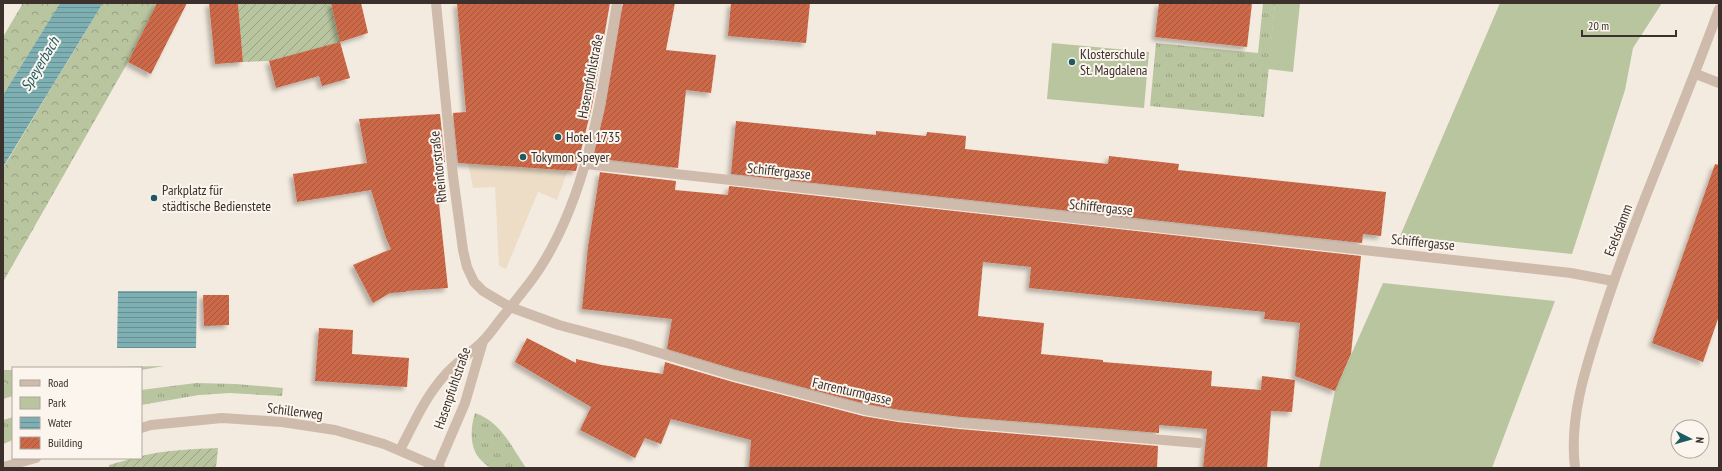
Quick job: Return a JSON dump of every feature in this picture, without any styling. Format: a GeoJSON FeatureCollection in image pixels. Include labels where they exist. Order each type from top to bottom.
{"type":"FeatureCollection","features":[{"type":"Feature","properties":{"kind":"street","name":"Rheintorstraße"},"geometry":{"type":"LineString","coordinates":[[436,3],[453,176],[463,250],[467,267],[474,282],[483,291],[510,307]]}},
{"type":"Feature","properties":{"kind":"street","name":"Hasenpfuhlstraße"},"geometry":{"type":"LineString","coordinates":[[400,450],[428,398],[439,382],[483,340],[510,307],[538,271],[567,218],[585,164],[603,90],[617,3]]}},
{"type":"Feature","properties":{"kind":"street","name":"Eselsdamm"},"geometry":{"type":"LineString","coordinates":[[1575,468],[1573,454],[1575,419],[1582,380],[1613,281],[1659,160],[1696,74],[1719,9]]}},
{"type":"Feature","properties":{"kind":"street"},"geometry":{"type":"LineString","coordinates":[[1696,74],[1719,83]]}},
{"type":"Feature","properties":{"kind":"street","name":"Schiffergasse"},"geometry":{"type":"LineString","coordinates":[[585,164],[1571,273],[1613,281]]}},
{"type":"Feature","properties":{"kind":"street","name":"Farrenturmgasse"},"geometry":{"type":"LineString","coordinates":[[510,307],[559,326],[630,344],[735,376],[865,410],[899,416],[960,423],[1199,443]]}},
{"type":"Feature","properties":{"kind":"street","name":"Hasenpfuhlstraße"},"geometry":{"type":"LineString","coordinates":[[439,467],[465,403],[483,340]]}},
{"type":"Feature","properties":{"kind":"street","name":"Schillerweg"},"geometry":{"type":"LineString","coordinates":[[142,428],[151,425],[222,418],[282,422],[335,430],[384,444],[439,467]]}},
{"type":"Feature","properties":{"kind":"street"},"geometry":{"type":"LineString","coordinates":[[3,467],[32,459]]}},
{"type":"Feature","properties":{"kind":"green space"},"geometry":{"type":"Polygon","coordinates":[[[23,3],[60,3],[3,95],[3,37],[23,3]]]}},
{"type":"Feature","properties":{"kind":"green space"},"geometry":{"type":"Polygon","coordinates":[[[103,3],[157,3],[128,62],[3,282],[3,168],[103,3]]]}},
{"type":"Feature","properties":{"kind":"green space"},"geometry":{"type":"Polygon","coordinates":[[[238,3],[331,3],[341,42],[269,61],[243,62],[238,3]]]}},
{"type":"Feature","properties":{"kind":"green space"},"geometry":{"type":"Polygon","coordinates":[[[1263,3],[1275,3],[1264,117],[1150,106],[1156,43],[1258,53],[1263,3]]]}},
{"type":"Feature","properties":{"kind":"green space"},"geometry":{"type":"Polygon","coordinates":[[[1275,3],[1300,3],[1293,72],[1268,69],[1275,3]]]}},
{"type":"Feature","properties":{"kind":"green space"},"geometry":{"type":"Polygon","coordinates":[[[1500,3],[1662,3],[1633,48],[1625,90],[1572,254],[1400,236],[1500,3]]]}},
{"type":"Feature","properties":{"kind":"green space"},"geometry":{"type":"Polygon","coordinates":[[[1052,43],[1149,52],[1144,108],[1047,99],[1052,43]]]}},
{"type":"Feature","properties":{"kind":"green space"},"geometry":{"type":"Polygon","coordinates":[[[1383,283],[1555,301],[1492,468],[1319,468],[1335,391],[1383,283]]]}},
{"type":"Feature","properties":{"kind":"green space"},"geometry":{"type":"Polygon","coordinates":[[[164,366],[142,370],[142,367],[115,367],[164,366]]]}},
{"type":"Feature","properties":{"kind":"green space"},"geometry":{"type":"Polygon","coordinates":[[[3,370],[12,370],[12,396],[3,399],[3,370]]]}},
{"type":"Feature","properties":{"kind":"green space"},"geometry":{"type":"Polygon","coordinates":[[[196,383],[236,384],[283,388],[282,396],[230,393],[199,395],[142,405],[142,390],[196,383]]]}},
{"type":"Feature","properties":{"kind":"green space"},"geometry":{"type":"Polygon","coordinates":[[[475,413],[492,422],[499,429],[526,468],[494,469],[485,464],[478,457],[473,446],[472,439],[472,426],[475,413]]]}},
{"type":"Feature","properties":{"kind":"green space"},"geometry":{"type":"Polygon","coordinates":[[[12,417],[12,440],[3,444],[3,420],[12,417]]]}},
{"type":"Feature","properties":{"kind":"green space"},"geometry":{"type":"Polygon","coordinates":[[[218,448],[216,468],[109,468],[109,465],[130,459],[142,459],[142,456],[180,450],[218,448]]]}},
{"type":"Feature","properties":{"kind":"shaded area"},"geometry":{"type":"Polygon","coordinates":[[[468,163],[568,170],[557,200],[538,192],[506,269],[499,266],[495,187],[473,188],[468,163]]]}},
{"type":"Feature","properties":{"kind":"water","name":"Speyerbach"},"geometry":{"type":"Polygon","coordinates":[[[60,3],[103,3],[3,167],[3,95],[60,3]]]}},
{"type":"Feature","properties":{"kind":"water"},"geometry":{"type":"Polygon","coordinates":[[[118,291],[197,291],[196,348],[117,348],[118,291]]]}},
{"type":"Feature","properties":{"kind":"building"},"geometry":{"type":"Polygon","coordinates":[[[157,3],[187,3],[151,74],[128,62],[157,3]]]}},
{"type":"Feature","properties":{"kind":"building"},"geometry":{"type":"Polygon","coordinates":[[[209,3],[238,3],[243,62],[215,64],[209,3]]]}},
{"type":"Feature","properties":{"kind":"building"},"geometry":{"type":"Polygon","coordinates":[[[331,3],[361,3],[368,33],[340,42],[331,3]]]}},
{"type":"Feature","properties":{"kind":"building"},"geometry":{"type":"Polygon","coordinates":[[[457,3],[610,3],[592,106],[576,171],[458,163],[453,113],[466,112],[457,3]]]}},
{"type":"Feature","properties":{"kind":"building"},"geometry":{"type":"Polygon","coordinates":[[[623,3],[675,3],[666,50],[716,55],[711,93],[686,90],[678,168],[593,158],[605,108],[623,3]]]}},
{"type":"Feature","properties":{"kind":"building"},"geometry":{"type":"Polygon","coordinates":[[[731,3],[810,3],[806,43],[728,36],[731,3]]]}},
{"type":"Feature","properties":{"kind":"building"},"geometry":{"type":"Polygon","coordinates":[[[1159,3],[1252,3],[1247,47],[1155,37],[1159,3]]]}},
{"type":"Feature","properties":{"kind":"building"},"geometry":{"type":"Polygon","coordinates":[[[340,42],[350,78],[322,86],[319,76],[276,88],[269,61],[340,42]]]}},
{"type":"Feature","properties":{"kind":"building"},"geometry":{"type":"Polygon","coordinates":[[[440,114],[445,162],[438,161],[442,203],[439,204],[448,288],[390,293],[373,303],[353,265],[391,249],[386,238],[371,190],[297,202],[293,174],[367,163],[359,119],[440,114]]]}},
{"type":"Feature","properties":{"kind":"building"},"geometry":{"type":"Polygon","coordinates":[[[736,121],[876,135],[876,131],[926,136],[927,132],[966,136],[965,149],[1108,164],[1109,156],[1179,164],[1178,170],[1386,192],[1381,236],[1363,234],[1362,243],[731,174],[736,121]]]}},
{"type":"Feature","properties":{"kind":"building"},"geometry":{"type":"Polygon","coordinates":[[[1715,164],[1719,165],[1719,316],[1703,362],[1652,343],[1715,164]]]}},
{"type":"Feature","properties":{"kind":"building"},"geometry":{"type":"Polygon","coordinates":[[[600,172],[676,181],[675,190],[728,195],[729,186],[1361,256],[1351,354],[1335,391],[1295,376],[1300,323],[1264,319],[1265,312],[1029,288],[1031,267],[983,262],[978,316],[1044,323],[1041,354],[1103,360],[1103,362],[1212,371],[1211,386],[1261,390],[1262,376],[1295,380],[1292,412],[1271,411],[1267,468],[1203,468],[1207,429],[1159,425],[1159,433],[961,417],[900,410],[866,404],[737,370],[667,349],[672,319],[582,309],[588,247],[600,172]]]}},
{"type":"Feature","properties":{"kind":"building"},"geometry":{"type":"Polygon","coordinates":[[[203,295],[229,295],[229,325],[204,326],[203,295]]]}},
{"type":"Feature","properties":{"kind":"building"},"geometry":{"type":"Polygon","coordinates":[[[319,328],[353,330],[352,354],[409,358],[407,387],[315,381],[319,328]]]}},
{"type":"Feature","properties":{"kind":"building"},"geometry":{"type":"Polygon","coordinates":[[[527,338],[576,363],[576,359],[602,365],[663,374],[665,362],[733,382],[863,416],[898,422],[959,429],[1158,446],[1157,468],[749,468],[751,440],[671,419],[661,444],[645,438],[635,458],[580,430],[591,407],[515,362],[527,338]]]}},
{"type":"Feature","properties":{"kind":"place","name":"Klosterschule St. Magdalena"},"geometry":{"type":"Point","coordinates":[1072,62]}},
{"type":"Feature","properties":{"kind":"place","name":"Hotel 1735"},"geometry":{"type":"Point","coordinates":[558,137]}},
{"type":"Feature","properties":{"kind":"place","name":"Tokymon Speyer"},"geometry":{"type":"Point","coordinates":[523,157]}},
{"type":"Feature","properties":{"kind":"place","name":"Parkplatz für städtische Bedienstete"},"geometry":{"type":"Point","coordinates":[154,198]}}]}
